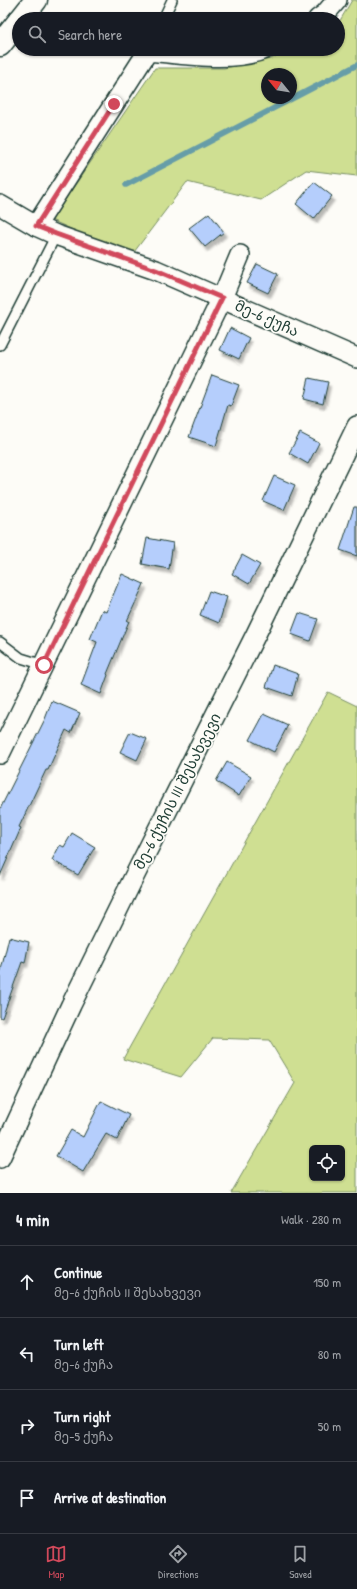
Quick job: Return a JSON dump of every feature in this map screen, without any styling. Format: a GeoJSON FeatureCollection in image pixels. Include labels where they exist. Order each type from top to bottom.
{"type":"FeatureCollection","features":[{"type":"Feature","properties":{"kind":"street"},"geometry":{"type":"LineString","coordinates":[[27,12],[36,0]]}},
{"type":"Feature","properties":{"kind":"street"},"geometry":{"type":"LineString","coordinates":[[327,12],[337,0]]}},
{"type":"Feature","properties":{"kind":"street"},"geometry":{"type":"LineString","coordinates":[[1,43],[12,30]]}},
{"type":"Feature","properties":{"kind":"street"},"geometry":{"type":"LineString","coordinates":[[36,226],[145,56]]}},
{"type":"Feature","properties":{"kind":"street"},"geometry":{"type":"LineString","coordinates":[[206,56],[223,56]]}},
{"type":"Feature","properties":{"kind":"street","name":"მე-6 ქუჩა"},"geometry":{"type":"LineString","coordinates":[[0,205],[36,226],[156,270],[357,358]]}},
{"type":"Feature","properties":{"kind":"street"},"geometry":{"type":"LineString","coordinates":[[0,754],[222,298],[240,255]]}},
{"type":"Feature","properties":{"kind":"street","name":"მე-6 ქუჩის III შესახვევი"},"geometry":{"type":"LineString","coordinates":[[0,1158],[134,875],[256,634],[357,426]]}},
{"type":"Feature","properties":{"kind":"lane"},"geometry":{"type":"LineString","coordinates":[[166,12],[172,0]]}},
{"type":"Feature","properties":{"kind":"lane"},"geometry":{"type":"LineString","coordinates":[[0,345],[56,234]]}},
{"type":"Feature","properties":{"kind":"lane"},"geometry":{"type":"LineString","coordinates":[[0,642],[21,658],[44,665]]}},
{"type":"Feature","properties":{"kind":"green space"},"geometry":{"type":"Polygon","coordinates":[[[352,0],[357,0],[357,176],[306,170],[261,200],[187,182],[131,256],[51,220],[155,68],[224,68],[271,59],[277,56],[345,56],[345,12],[352,0]]]}},
{"type":"Feature","properties":{"kind":"green space"},"geometry":{"type":"Polygon","coordinates":[[[328,692],[357,706],[357,1193],[231,1193],[295,1083],[269,1040],[213,1038],[181,1077],[123,1059],[328,692]]]}},
{"type":"Feature","properties":{"kind":"building"},"geometry":{"type":"Polygon","coordinates":[[[314,182],[332,196],[314,219],[296,204],[314,182]]]}},
{"type":"Feature","properties":{"kind":"building"},"geometry":{"type":"Polygon","coordinates":[[[209,213],[224,232],[205,247],[189,228],[209,213]]]}},
{"type":"Feature","properties":{"kind":"building"},"geometry":{"type":"Polygon","coordinates":[[[257,264],[278,274],[268,293],[247,283],[257,264]]]}},
{"type":"Feature","properties":{"kind":"building"},"geometry":{"type":"Polygon","coordinates":[[[230,328],[249,338],[239,359],[220,350],[230,328]]]}},
{"type":"Feature","properties":{"kind":"building"},"geometry":{"type":"Polygon","coordinates":[[[212,375],[239,385],[231,406],[228,405],[216,446],[189,437],[212,375]]]}},
{"type":"Feature","properties":{"kind":"building"},"geometry":{"type":"Polygon","coordinates":[[[309,378],[328,382],[323,404],[304,399],[309,378]]]}},
{"type":"Feature","properties":{"kind":"building"},"geometry":{"type":"Polygon","coordinates":[[[300,433],[319,443],[308,464],[289,453],[300,433]]]}},
{"type":"Feature","properties":{"kind":"building"},"geometry":{"type":"Polygon","coordinates":[[[274,476],[295,485],[284,510],[263,501],[274,476]]]}},
{"type":"Feature","properties":{"kind":"building"},"geometry":{"type":"Polygon","coordinates":[[[354,507],[357,507],[357,556],[340,550],[354,507]]]}},
{"type":"Feature","properties":{"kind":"building"},"geometry":{"type":"Polygon","coordinates":[[[147,538],[173,543],[169,569],[142,564],[147,538]]]}},
{"type":"Feature","properties":{"kind":"building"},"geometry":{"type":"Polygon","coordinates":[[[242,555],[260,565],[249,584],[232,574],[242,555]]]}},
{"type":"Feature","properties":{"kind":"building"},"geometry":{"type":"Polygon","coordinates":[[[122,574],[144,584],[127,621],[129,621],[107,674],[108,675],[101,694],[81,685],[97,642],[90,639],[102,610],[106,612],[122,574]]]}},
{"type":"Feature","properties":{"kind":"building"},"geometry":{"type":"Polygon","coordinates":[[[209,591],[227,597],[219,623],[200,615],[209,591]]]}},
{"type":"Feature","properties":{"kind":"building"},"geometry":{"type":"Polygon","coordinates":[[[299,613],[318,619],[310,641],[291,634],[299,613]]]}},
{"type":"Feature","properties":{"kind":"building"},"geometry":{"type":"Polygon","coordinates":[[[273,665],[298,674],[292,696],[266,687],[273,665]]]}},
{"type":"Feature","properties":{"kind":"building"},"geometry":{"type":"Polygon","coordinates":[[[52,701],[80,713],[71,733],[66,730],[48,770],[46,770],[19,827],[21,828],[0,876],[0,809],[45,719],[52,701]]]}},
{"type":"Feature","properties":{"kind":"building"},"geometry":{"type":"Polygon","coordinates":[[[264,714],[288,725],[274,752],[250,740],[264,714]]]}},
{"type":"Feature","properties":{"kind":"building"},"geometry":{"type":"Polygon","coordinates":[[[130,732],[147,739],[137,760],[120,752],[130,732]]]}},
{"type":"Feature","properties":{"kind":"building"},"geometry":{"type":"Polygon","coordinates":[[[227,762],[251,776],[239,796],[216,781],[227,762]]]}},
{"type":"Feature","properties":{"kind":"building"},"geometry":{"type":"Polygon","coordinates":[[[72,833],[95,847],[78,875],[52,860],[60,845],[64,847],[72,833]]]}},
{"type":"Feature","properties":{"kind":"building"},"geometry":{"type":"Polygon","coordinates":[[[9,937],[29,942],[25,963],[22,962],[2,1018],[0,1017],[0,974],[9,937]]]}},
{"type":"Feature","properties":{"kind":"building"},"geometry":{"type":"Polygon","coordinates":[[[101,1101],[129,1115],[117,1140],[106,1134],[83,1172],[56,1156],[71,1130],[83,1137],[101,1101]]]}},
{"type":"Feature","properties":{"kind":"waterway"},"geometry":{"type":"LineString","coordinates":[[126,185],[357,65]]}},
{"type":"Feature","properties":{"kind":"route"},"geometry":{"type":"LineString","coordinates":[[44,665],[222,298],[156,270],[36,226],[114,104]]}}]}
